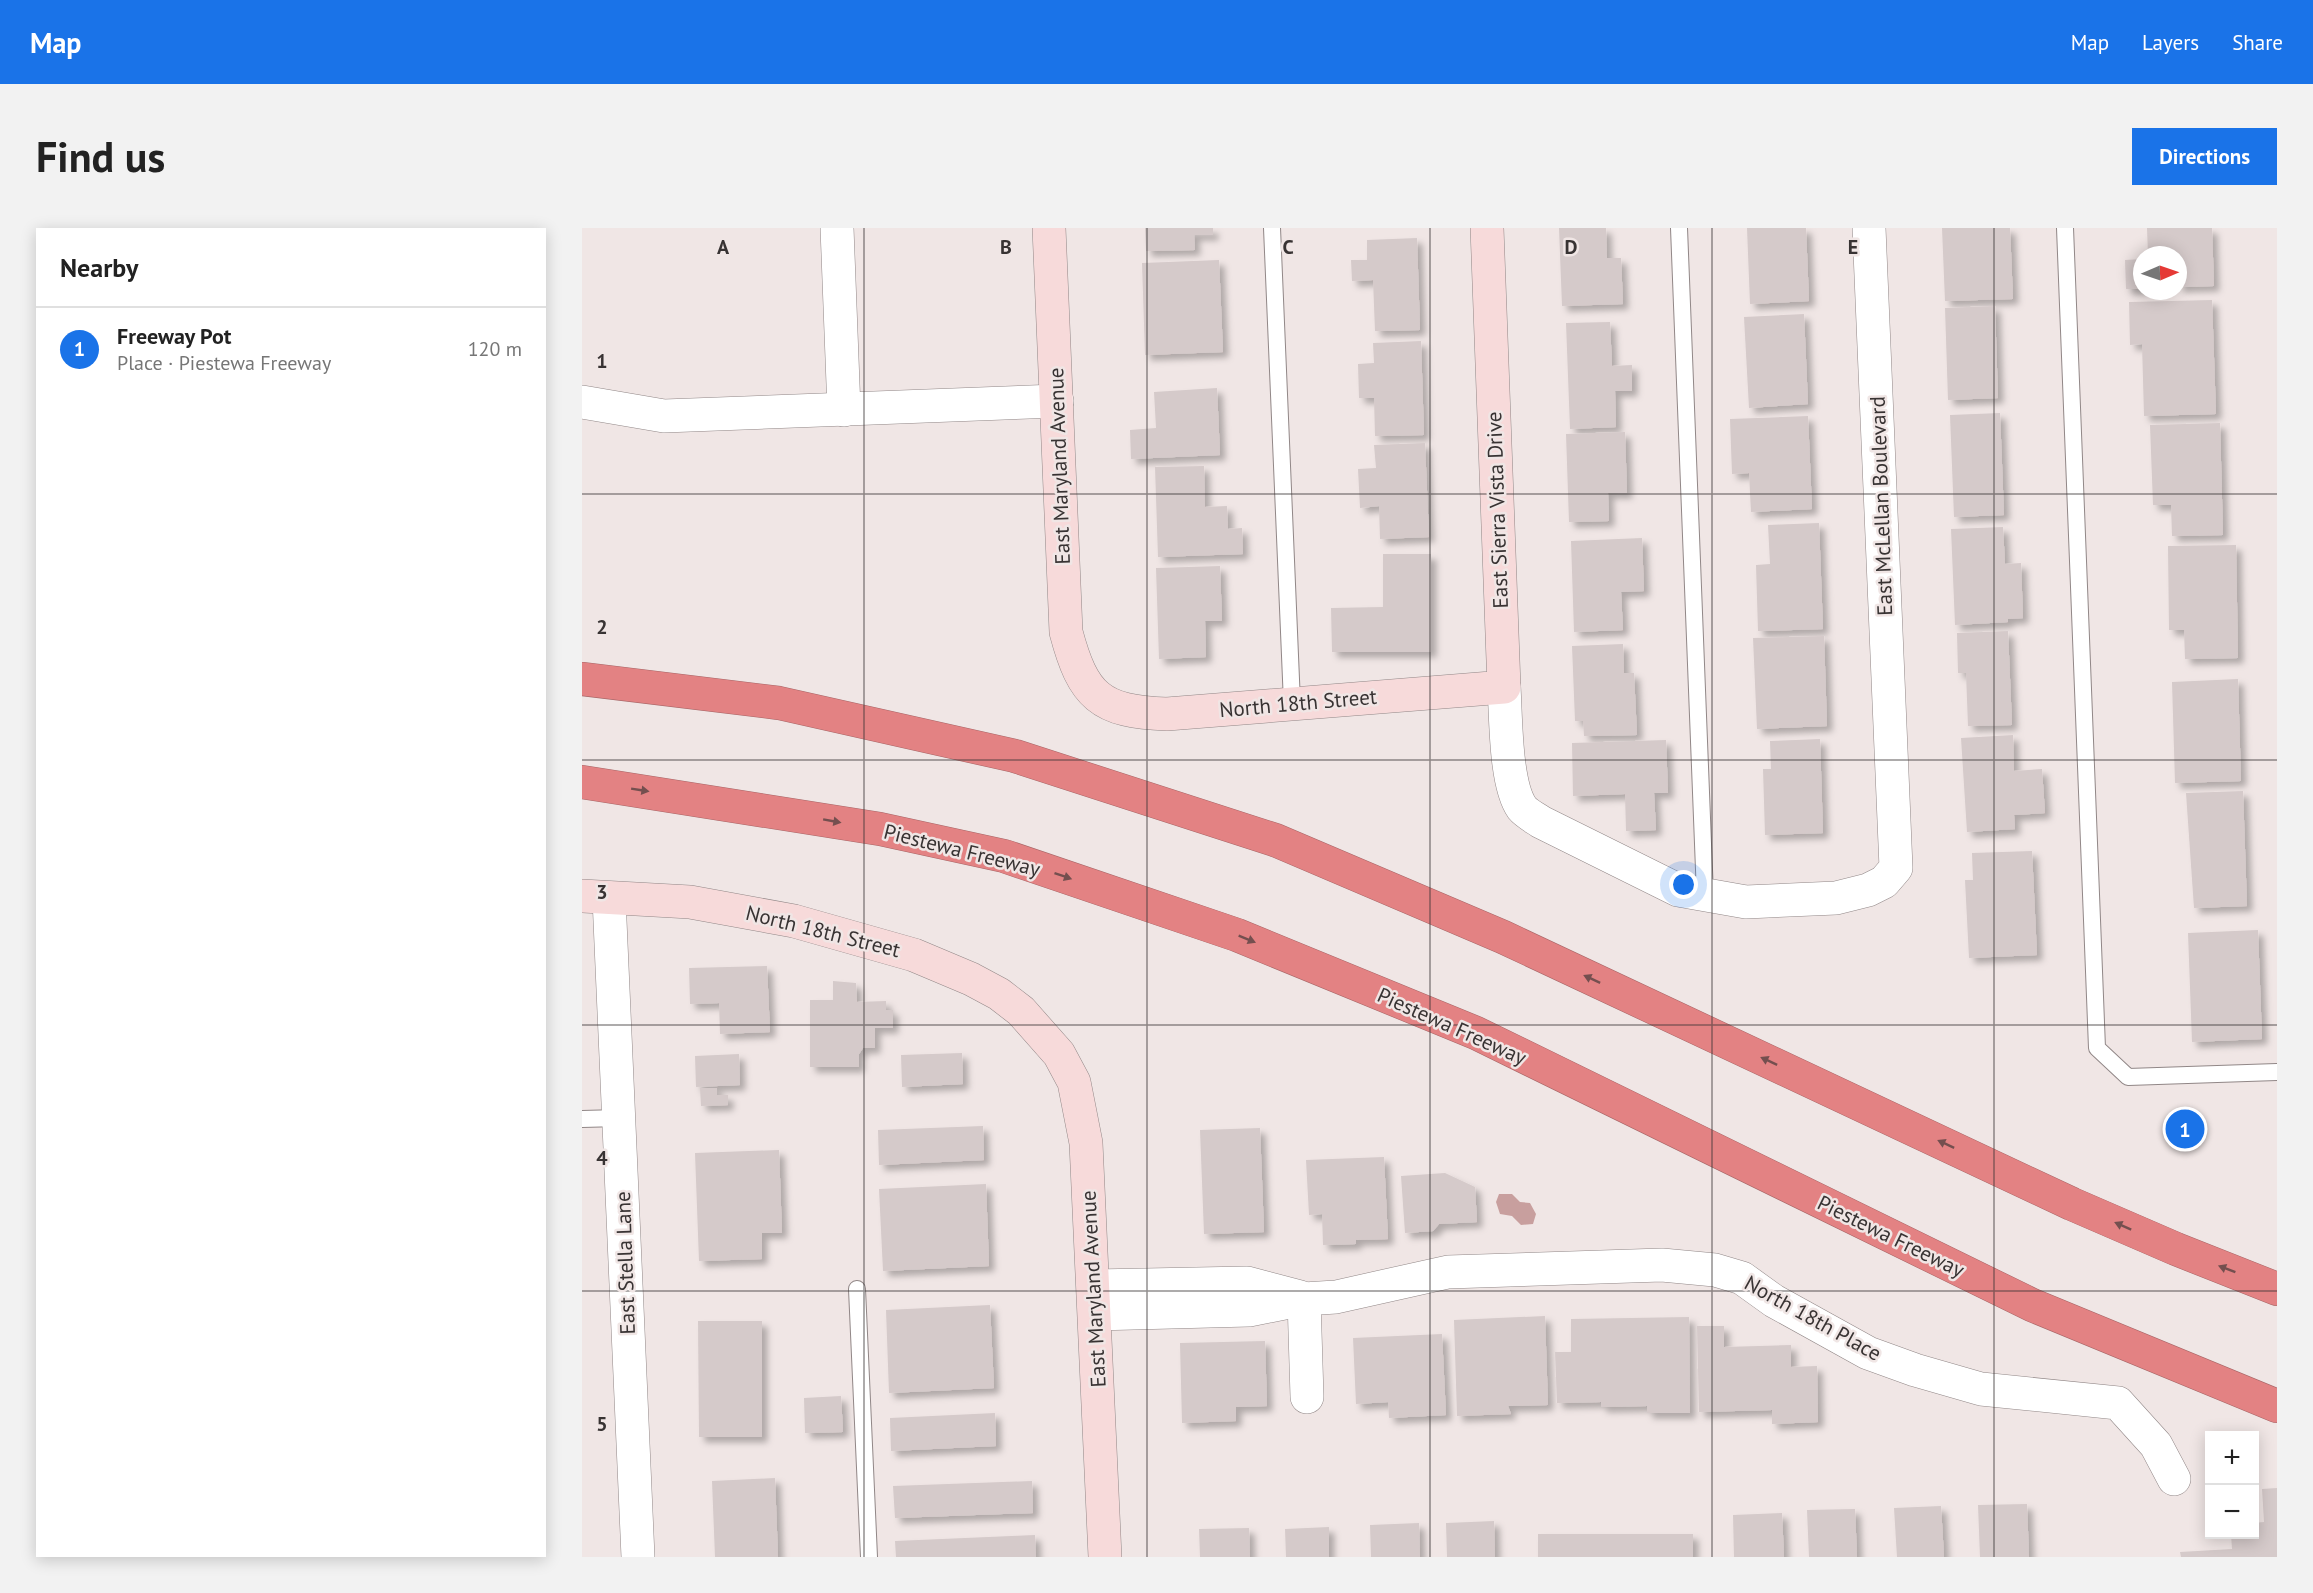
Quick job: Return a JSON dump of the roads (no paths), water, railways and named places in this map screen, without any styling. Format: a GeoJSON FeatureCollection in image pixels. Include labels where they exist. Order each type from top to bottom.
{"type":"FeatureCollection","features":[{"type":"Feature","properties":{"kind":"highway"},"geometry":{"type":"LineString","coordinates":[[582,679],[779,702],[1015,756],[1275,840],[1503,937],[2176,1250],[2277,1289]]}},
{"type":"Feature","properties":{"kind":"highway","name":"Piestewa Freeway"},"geometry":{"type":"LineString","coordinates":[[582,782],[880,829],[1004,856],[1237,935],[1476,1033],[2032,1305],[2277,1406]]}},
{"type":"Feature","properties":{"kind":"street"},"geometry":{"type":"LineString","coordinates":[[837,228],[844,410]]}},
{"type":"Feature","properties":{"kind":"street","name":"East Maryland Avenue"},"geometry":{"type":"LineString","coordinates":[[1049,228],[1066,632],[1075,668],[1095,697]]}},
{"type":"Feature","properties":{"kind":"street","name":"East Sierra Vista Drive"},"geometry":{"type":"LineString","coordinates":[[1487,228],[1504,687],[1508,753],[1515,790],[1523,808],[1541,822],[1678,891],[1705,895]]}},
{"type":"Feature","properties":{"kind":"street","name":"East McLellan Boulevard"},"geometry":{"type":"LineString","coordinates":[[1705,895],[1746,902],[1836,898],[1868,890],[1884,882],[1896,868],[1869,228]]}},
{"type":"Feature","properties":{"kind":"street"},"geometry":{"type":"LineString","coordinates":[[582,402],[664,416],[1057,401]]}},
{"type":"Feature","properties":{"kind":"street","name":"North 18th Street"},"geometry":{"type":"LineString","coordinates":[[1095,697],[1132,713],[1167,714],[1504,687]]}},
{"type":"Feature","properties":{"kind":"street","name":"North 18th Street"},"geometry":{"type":"LineString","coordinates":[[596,897],[690,902],[738,909],[794,921],[914,955],[999,994],[1041,1032]]}},
{"type":"Feature","properties":{"kind":"street","name":"East Stella Lane"},"geometry":{"type":"LineString","coordinates":[[596,897],[619,1118],[638,1557]]}},
{"type":"Feature","properties":{"kind":"street","name":"East Maryland Avenue"},"geometry":{"type":"LineString","coordinates":[[1041,1032],[1059,1054],[1074,1082],[1086,1143],[1105,1557]]}},
{"type":"Feature","properties":{"kind":"street","name":"North 18th Place"},"geometry":{"type":"LineString","coordinates":[[1094,1300],[1336,1297],[1448,1272],[1662,1265],[1716,1270],[1742,1278],[1774,1301],[1868,1353],[1915,1370],[1981,1389],[2118,1403],[2156,1445],[2174,1479]]}},
{"type":"Feature","properties":{"kind":"street"},"geometry":{"type":"LineString","coordinates":[[1304,1299],[1307,1397]]}},
{"type":"Feature","properties":{"kind":"lane"},"geometry":{"type":"LineString","coordinates":[[1272,228],[1292,703]]}},
{"type":"Feature","properties":{"kind":"lane"},"geometry":{"type":"LineString","coordinates":[[1679,228],[1705,895]]}},
{"type":"Feature","properties":{"kind":"lane"},"geometry":{"type":"LineString","coordinates":[[2065,228],[2097,1048],[2128,1077],[2277,1072]]}},
{"type":"Feature","properties":{"kind":"lane"},"geometry":{"type":"LineString","coordinates":[[582,1119],[619,1118]]}},
{"type":"Feature","properties":{"kind":"lane"},"geometry":{"type":"LineString","coordinates":[[857,1289],[869,1557]]}},
{"type":"Feature","properties":{"kind":"place","name":"Freeway Pot"},"geometry":{"type":"Point","coordinates":[2185,1129]}}]}
